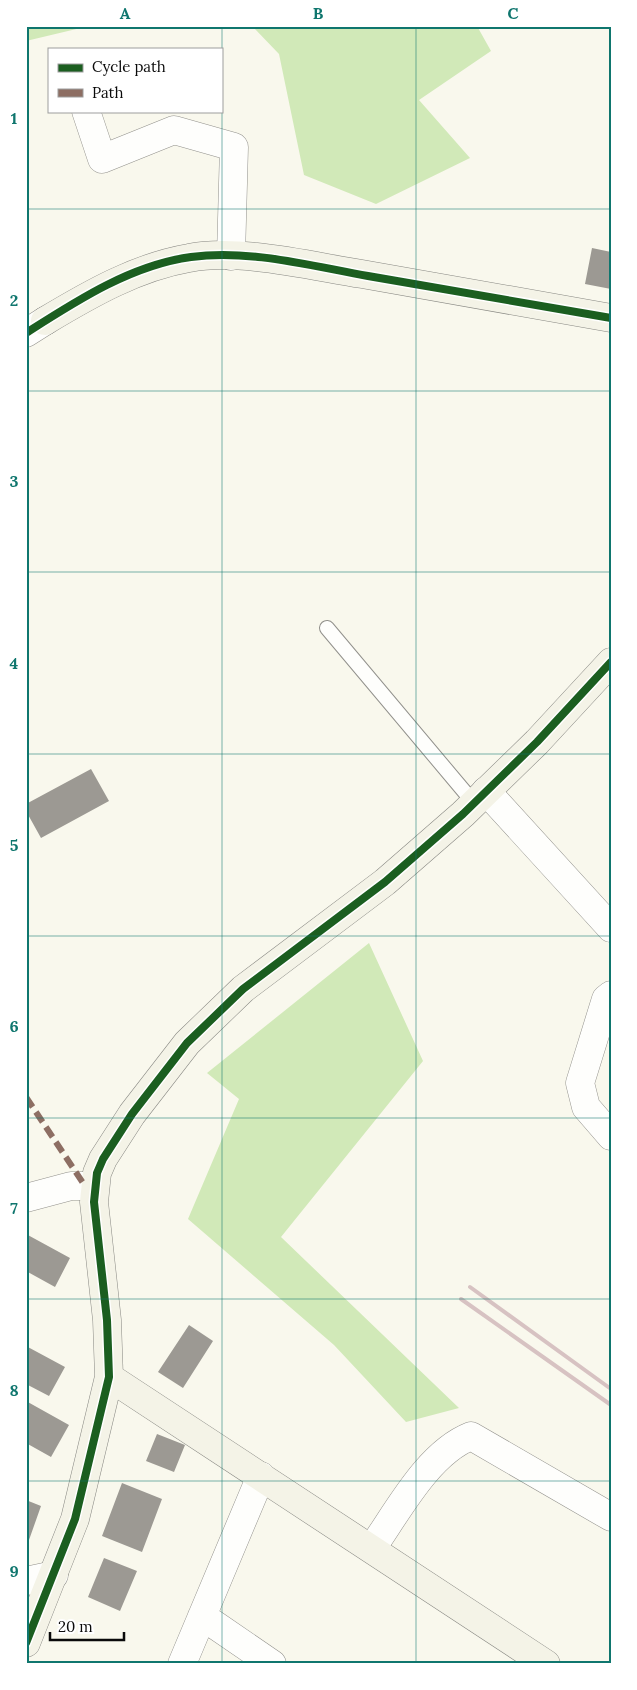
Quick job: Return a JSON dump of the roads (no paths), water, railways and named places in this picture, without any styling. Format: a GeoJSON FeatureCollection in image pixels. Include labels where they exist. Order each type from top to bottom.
{"type":"FeatureCollection","features":[{"type":"Feature","properties":{"kind":"street"},"geometry":{"type":"LineString","coordinates":[[86,112],[102,158],[174,130],[234,147],[231,256]]}},
{"type":"Feature","properties":{"kind":"street"},"geometry":{"type":"LineString","coordinates":[[36,327],[95,291],[144,270],[190,257],[231,256],[294,263],[611,318]]}},
{"type":"Feature","properties":{"kind":"street"},"geometry":{"type":"LineString","coordinates":[[26,1643],[75,1519],[109,1377],[107,1320],[94,1202],[96,1173],[103,1159],[132,1114],[186,1043],[243,989],[385,882],[480,797],[537,742],[611,662]]}},
{"type":"Feature","properties":{"kind":"street"},"geometry":{"type":"LineString","coordinates":[[480,797],[611,928]]}},
{"type":"Feature","properties":{"kind":"street"},"geometry":{"type":"LineString","coordinates":[[611,995],[606,999],[580,1084],[586,1107],[611,1136]]}},
{"type":"Feature","properties":{"kind":"street"},"geometry":{"type":"LineString","coordinates":[[26,1198],[71,1186],[94,1186]]}},
{"type":"Feature","properties":{"kind":"street"},"geometry":{"type":"LineString","coordinates":[[109,1377],[546,1664]]}},
{"type":"Feature","properties":{"kind":"street"},"geometry":{"type":"LineString","coordinates":[[372,1548],[432,1463],[457,1442],[471,1436],[611,1517]]}},
{"type":"Feature","properties":{"kind":"street"},"geometry":{"type":"LineString","coordinates":[[182,1664],[261,1476]]}},
{"type":"Feature","properties":{"kind":"street"},"geometry":{"type":"LineString","coordinates":[[26,1581],[54,1576]]}},
{"type":"Feature","properties":{"kind":"street"},"geometry":{"type":"LineString","coordinates":[[202,1616],[272,1664]]}},
{"type":"Feature","properties":{"kind":"lane"},"geometry":{"type":"LineString","coordinates":[[327,628],[480,797]]}},
{"type":"Feature","properties":{"kind":"railway"},"geometry":{"type":"LineString","coordinates":[[470,1287],[611,1389]]}},
{"type":"Feature","properties":{"kind":"railway"},"geometry":{"type":"LineString","coordinates":[[461,1299],[611,1405]]}}]}
